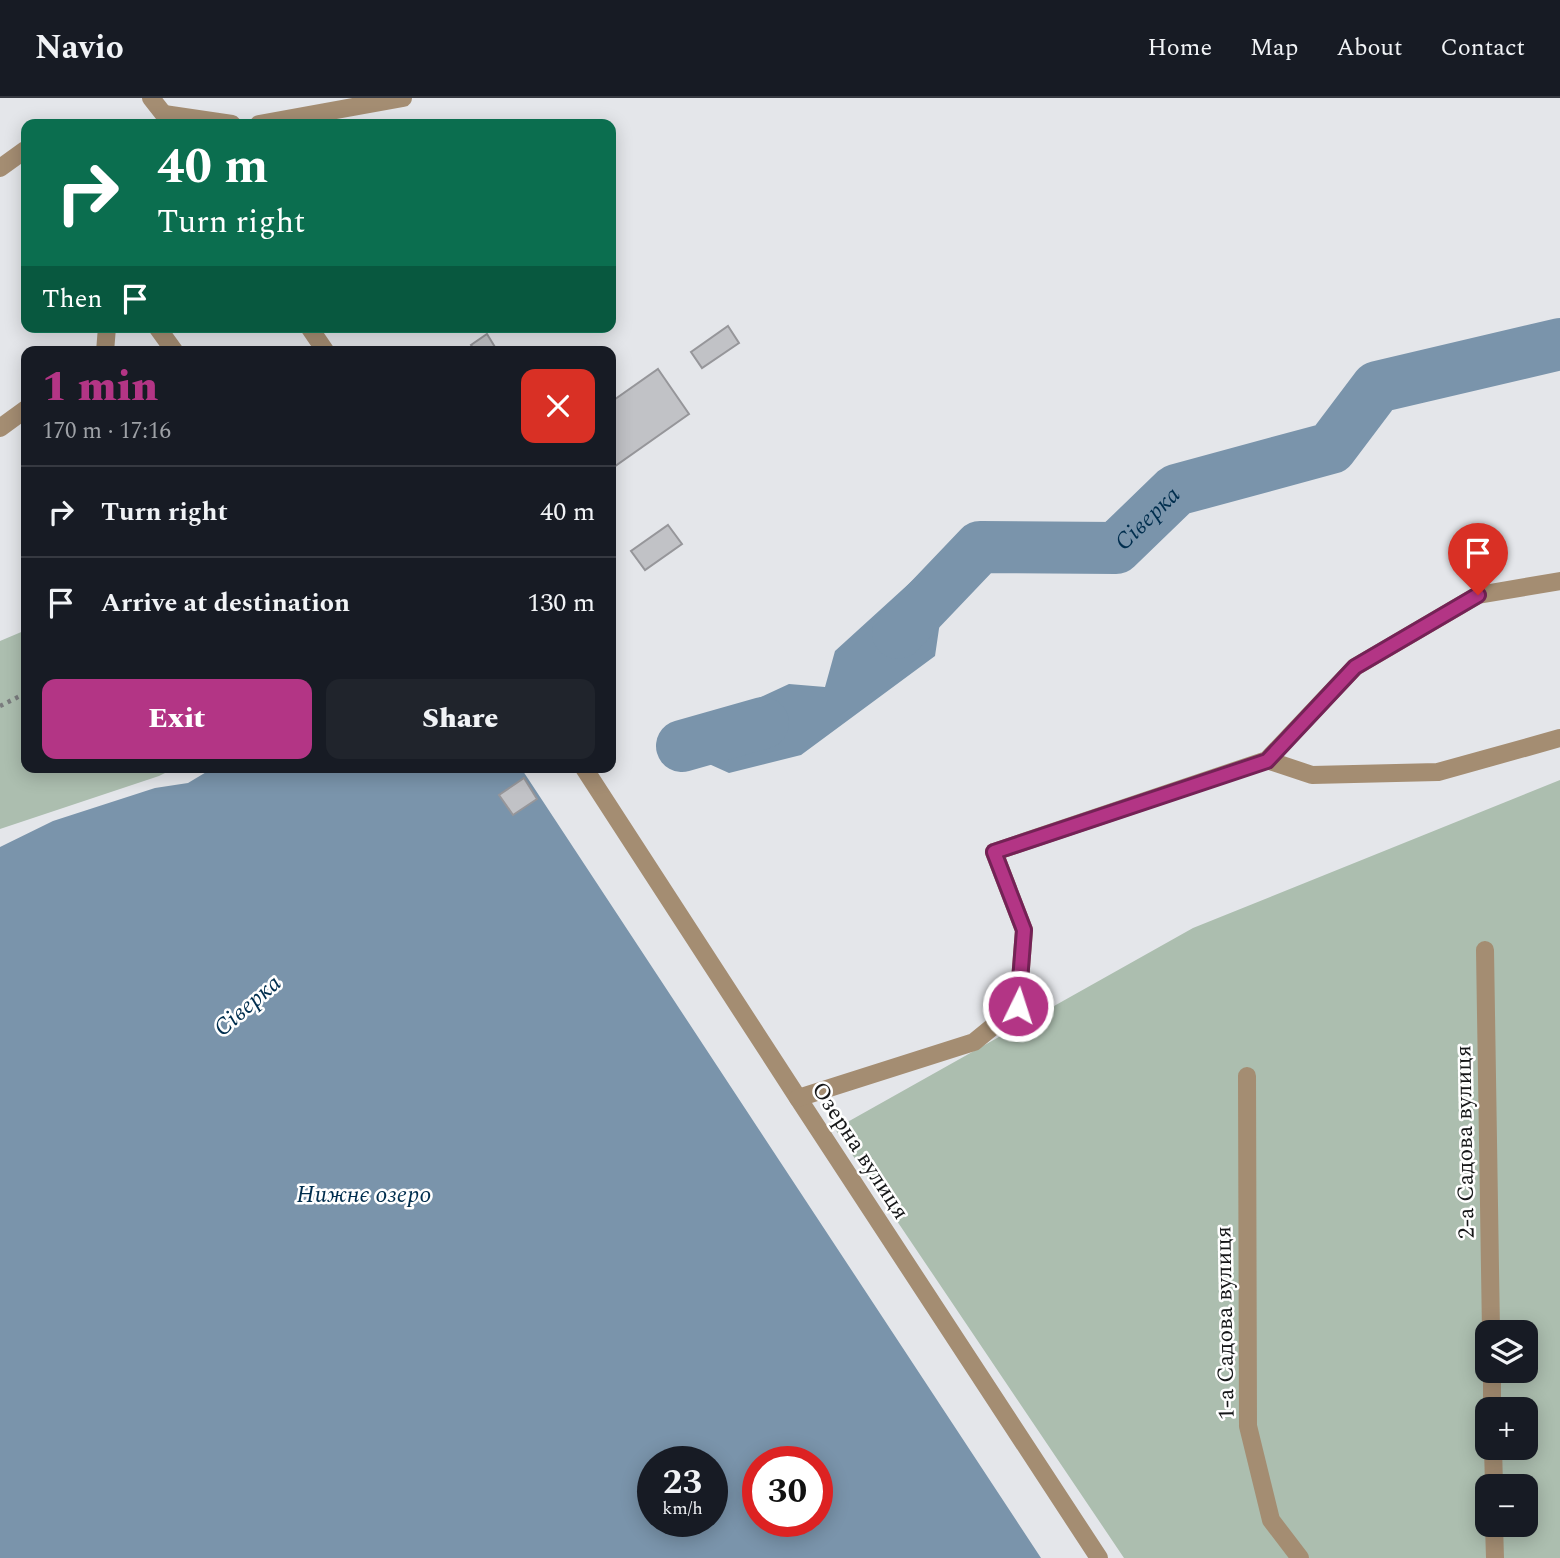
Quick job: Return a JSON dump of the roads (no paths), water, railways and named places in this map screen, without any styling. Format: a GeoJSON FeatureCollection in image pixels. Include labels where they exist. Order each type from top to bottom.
{"type":"FeatureCollection","features":[{"type":"Feature","properties":{"kind":"street"},"geometry":{"type":"LineString","coordinates":[[151,98],[167,119]]}},
{"type":"Feature","properties":{"kind":"street"},"geometry":{"type":"LineString","coordinates":[[286,119],[403,98]]}},
{"type":"Feature","properties":{"kind":"street"},"geometry":{"type":"LineString","coordinates":[[0,168],[21,153]]}},
{"type":"Feature","properties":{"kind":"street"},"geometry":{"type":"LineString","coordinates":[[0,428],[21,413]]}},
{"type":"Feature","properties":{"kind":"street"},"geometry":{"type":"LineString","coordinates":[[798,1098],[974,1042],[1018,1006],[1024,930],[994,852],[1267,761],[1355,667],[1478,595],[1560,582]]}},
{"type":"Feature","properties":{"kind":"street"},"geometry":{"type":"LineString","coordinates":[[1267,761],[1312,775],[1438,772],[1560,738]]}},
{"type":"Feature","properties":{"kind":"street","name":"Озерна вулиця"},"geometry":{"type":"LineString","coordinates":[[587,773],[1099,1558]]}},
{"type":"Feature","properties":{"kind":"street","name":"2-а Садова вулиця"},"geometry":{"type":"LineString","coordinates":[[1485,950],[1491,1320]]}},
{"type":"Feature","properties":{"kind":"street","name":"1-а Садова вулиця"},"geometry":{"type":"LineString","coordinates":[[1247,1076],[1248,1426],[1271,1520],[1300,1558]]}},
{"type":"Feature","properties":{"kind":"street"},"geometry":{"type":"LineString","coordinates":[[1494,1537],[1495,1558]]}},
{"type":"Feature","properties":{"kind":"water"},"geometry":{"type":"Polygon","coordinates":[[[924,570],[957,585],[941,615],[935,656],[801,755],[729,773],[689,755],[704,723],[789,684],[825,687],[835,651],[924,570]]]}},
{"type":"Feature","properties":{"kind":"water","name":"Нижнє озеро"},"geometry":{"type":"Polygon","coordinates":[[[205,773],[524,773],[1041,1558],[0,1558],[0,847],[53,821],[155,788],[188,783],[205,773]]]}},
{"type":"Feature","properties":{"kind":"waterway","name":"Сіверка"},"geometry":{"type":"LineString","coordinates":[[898,633],[980,547],[1116,548],[1176,490],[1331,448],[1377,387],[1560,344]]}},
{"type":"Feature","properties":{"kind":"waterway","name":"Сіверка"},"geometry":{"type":"LineString","coordinates":[[682,746],[763,723]]}}]}
